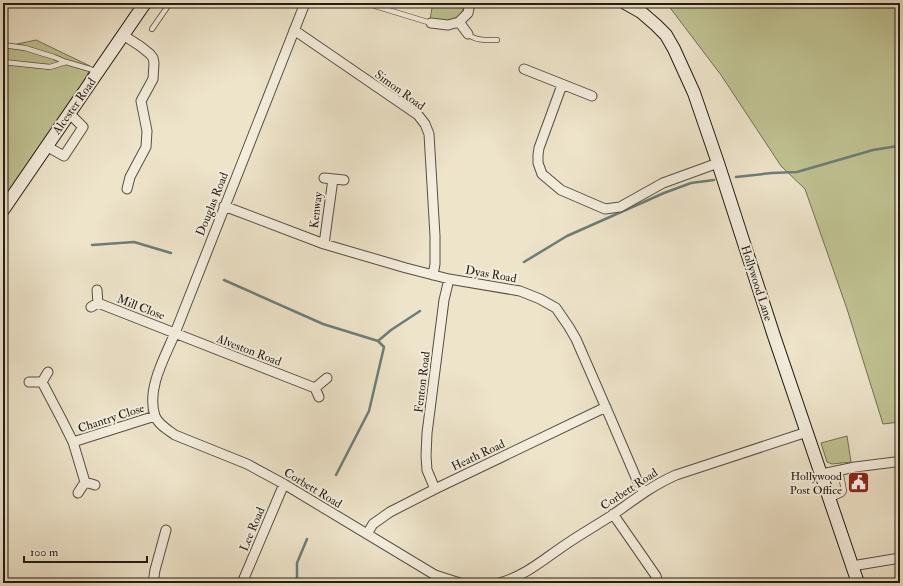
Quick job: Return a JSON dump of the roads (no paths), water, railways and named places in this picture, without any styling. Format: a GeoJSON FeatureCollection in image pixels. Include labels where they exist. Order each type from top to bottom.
{"type":"FeatureCollection","features":[{"type":"Feature","properties":{"kind":"street","name":"Alcester Road"},"geometry":{"type":"LineString","coordinates":[[3,210],[145,3]]}},
{"type":"Feature","properties":{"kind":"street","name":"Douglas Road"},"geometry":{"type":"LineString","coordinates":[[155,416],[152,401],[153,390],[160,370],[305,3]]}},
{"type":"Feature","properties":{"kind":"street"},"geometry":{"type":"LineString","coordinates":[[431,23],[448,25],[459,22],[468,13],[470,3]]}},
{"type":"Feature","properties":{"kind":"street","name":"Hollywood Lane"},"geometry":{"type":"LineString","coordinates":[[625,3],[641,12],[666,35],[694,93],[858,583]]}},
{"type":"Feature","properties":{"kind":"street"},"geometry":{"type":"LineString","coordinates":[[459,22],[468,34]]}},
{"type":"Feature","properties":{"kind":"street","name":"Simon Road"},"geometry":{"type":"LineString","coordinates":[[294,30],[418,115],[425,124],[429,134],[435,236],[435,264],[433,275]]}},
{"type":"Feature","properties":{"kind":"street"},"geometry":{"type":"LineString","coordinates":[[123,35],[150,54],[154,63],[153,79],[141,101],[147,131],[146,147],[130,176],[127,189]]}},
{"type":"Feature","properties":{"kind":"street"},"geometry":{"type":"LineString","coordinates":[[524,69],[592,96]]}},
{"type":"Feature","properties":{"kind":"street"},"geometry":{"type":"LineString","coordinates":[[562,85],[539,148],[538,155],[538,163],[542,174],[561,190],[605,209],[620,207],[663,183],[718,163]]}},
{"type":"Feature","properties":{"kind":"street"},"geometry":{"type":"LineString","coordinates":[[46,146],[64,156],[83,127],[69,113]]}},
{"type":"Feature","properties":{"kind":"street","name":"Kenway"},"geometry":{"type":"LineString","coordinates":[[324,244],[328,178],[344,180]]}},
{"type":"Feature","properties":{"kind":"street","name":"Dyas Road"},"geometry":{"type":"LineString","coordinates":[[224,206],[324,244],[433,275],[520,292],[540,299],[556,308],[570,327],[576,339],[643,492]]}},
{"type":"Feature","properties":{"kind":"street","name":"Fenton Road"},"geometry":{"type":"LineString","coordinates":[[434,488],[427,470],[427,433],[444,300],[449,278]]}},
{"type":"Feature","properties":{"kind":"street","name":"Mill Close"},"geometry":{"type":"LineString","coordinates":[[97,290],[95,305],[175,333]]}},
{"type":"Feature","properties":{"kind":"street","name":"Alveston Road"},"geometry":{"type":"LineString","coordinates":[[175,333],[317,393],[327,378]]}},
{"type":"Feature","properties":{"kind":"street"},"geometry":{"type":"LineString","coordinates":[[29,382],[42,382],[48,372]]}},
{"type":"Feature","properties":{"kind":"street","name":"Chantry Close"},"geometry":{"type":"LineString","coordinates":[[42,382],[73,442],[86,482]]}},
{"type":"Feature","properties":{"kind":"street","name":"Heath Road"},"geometry":{"type":"LineString","coordinates":[[367,534],[373,524],[390,512],[434,488],[606,407]]}},
{"type":"Feature","properties":{"kind":"street","name":"Corbett Road"},"geometry":{"type":"LineString","coordinates":[[155,416],[164,427],[175,435],[247,464],[284,484],[435,575],[460,583]]}},
{"type":"Feature","properties":{"kind":"street","name":"Chantry Close"},"geometry":{"type":"LineString","coordinates":[[73,442],[155,416]]}},
{"type":"Feature","properties":{"kind":"street","name":"Corbett Road"},"geometry":{"type":"LineString","coordinates":[[499,583],[508,581],[523,574],[613,514],[643,492],[662,481],[676,475],[807,432]]}},
{"type":"Feature","properties":{"kind":"street"},"geometry":{"type":"LineString","coordinates":[[822,474],[855,467],[900,462]]}},
{"type":"Feature","properties":{"kind":"street"},"geometry":{"type":"LineString","coordinates":[[78,493],[86,482],[95,484]]}},
{"type":"Feature","properties":{"kind":"street","name":"Lee Road"},"geometry":{"type":"LineString","coordinates":[[242,583],[284,484]]}},
{"type":"Feature","properties":{"kind":"street"},"geometry":{"type":"LineString","coordinates":[[613,514],[656,576],[658,583]]}},
{"type":"Feature","properties":{"kind":"street"},"geometry":{"type":"LineString","coordinates":[[153,583],[166,530]]}},
{"type":"Feature","properties":{"kind":"street"},"geometry":{"type":"LineString","coordinates":[[852,566],[900,558]]}},
{"type":"Feature","properties":{"kind":"lane"},"geometry":{"type":"LineString","coordinates":[[152,29],[170,3]]}},
{"type":"Feature","properties":{"kind":"lane"},"geometry":{"type":"LineString","coordinates":[[376,6],[431,23]]}},
{"type":"Feature","properties":{"kind":"lane"},"geometry":{"type":"LineString","coordinates":[[468,34],[473,38],[497,40]]}},
{"type":"Feature","properties":{"kind":"lane"},"geometry":{"type":"LineString","coordinates":[[3,45],[25,48],[98,73]]}},
{"type":"Feature","properties":{"kind":"lane"},"geometry":{"type":"LineString","coordinates":[[3,62],[50,67],[66,62]]}},
{"type":"Feature","properties":{"kind":"lane"},"geometry":{"type":"LineString","coordinates":[[830,500],[842,494],[844,491],[840,470]]}},
{"type":"Feature","properties":{"kind":"waterway"},"geometry":{"type":"LineString","coordinates":[[736,177],[797,172],[873,150],[900,145]]}},
{"type":"Feature","properties":{"kind":"waterway"},"geometry":{"type":"LineString","coordinates":[[524,262],[567,236],[664,193],[691,183],[714,180]]}},
{"type":"Feature","properties":{"kind":"waterway"},"geometry":{"type":"LineString","coordinates":[[92,245],[134,242],[171,253]]}},
{"type":"Feature","properties":{"kind":"waterway"},"geometry":{"type":"LineString","coordinates":[[224,280],[323,324],[378,341],[391,330],[420,311]]}},
{"type":"Feature","properties":{"kind":"waterway"},"geometry":{"type":"LineString","coordinates":[[336,475],[369,411],[384,347],[378,341]]}},
{"type":"Feature","properties":{"kind":"waterway"},"geometry":{"type":"LineString","coordinates":[[297,583],[297,563],[307,539]]}},
{"type":"Feature","properties":{"kind":"place","name":"Hollywood Post Office"},"geometry":{"type":"Point","coordinates":[858,483]}}]}
